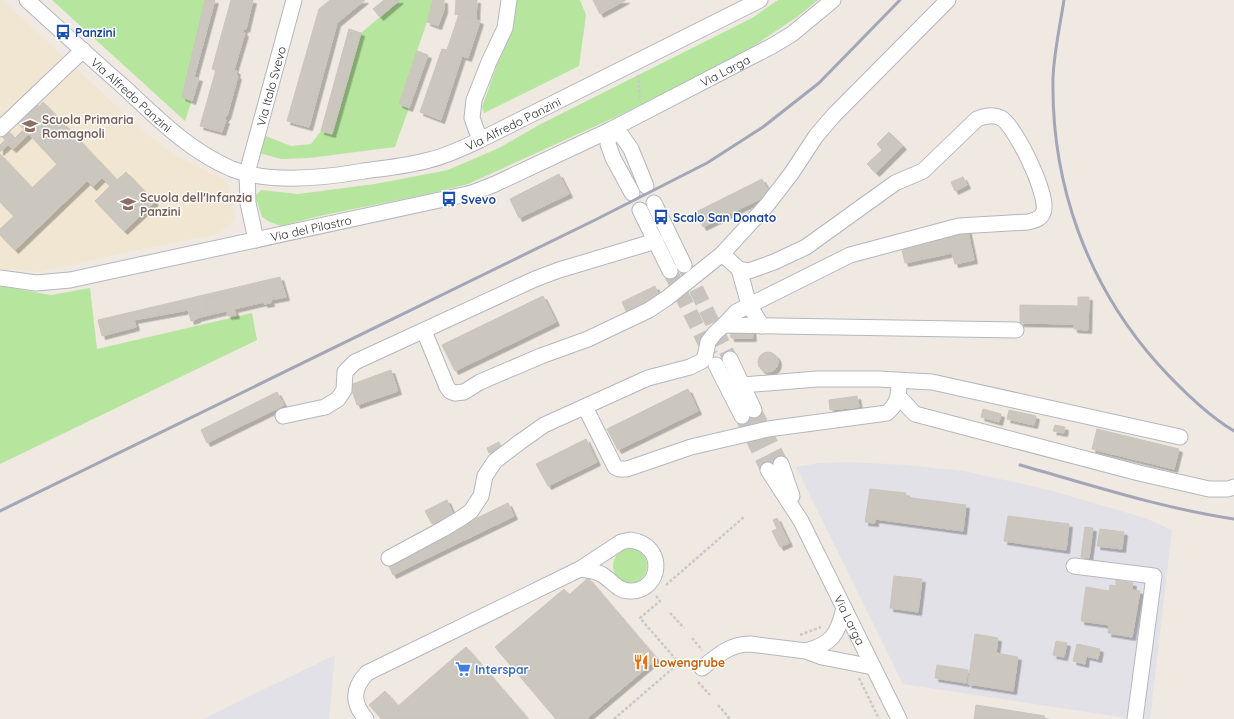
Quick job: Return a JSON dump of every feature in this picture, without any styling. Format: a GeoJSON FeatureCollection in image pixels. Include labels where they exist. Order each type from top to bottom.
{"type":"FeatureCollection","features":[{"type":"Feature","properties":{"kind":"street","name":"Via Alfredo Panzini"},"geometry":{"type":"LineString","coordinates":[[28,0],[151,112],[199,151],[232,169],[283,178],[320,178],[428,161],[452,153],[760,0]]}},
{"type":"Feature","properties":{"kind":"street","name":"Via Italo Svevo"},"geometry":{"type":"LineString","coordinates":[[247,172],[294,0]]}},
{"type":"Feature","properties":{"kind":"street"},"geometry":{"type":"LineString","coordinates":[[480,140],[472,118],[474,100],[489,62],[505,28],[509,0]]}},
{"type":"Feature","properties":{"kind":"street","name":"Via Larga"},"geometry":{"type":"LineString","coordinates":[[610,130],[772,46],[792,34],[833,0]]}},
{"type":"Feature","properties":{"kind":"street"},"geometry":{"type":"LineString","coordinates":[[424,331],[447,387],[450,391],[455,393],[464,392],[480,382],[541,356],[588,339],[649,310],[667,298],[722,254],[767,205],[791,174],[803,153],[830,120],[948,0]]}},
{"type":"Feature","properties":{"kind":"street"},"geometry":{"type":"LineString","coordinates":[[0,129],[83,50]]}},
{"type":"Feature","properties":{"kind":"street"},"geometry":{"type":"LineString","coordinates":[[389,558],[463,518],[471,511],[481,496],[485,476],[495,461],[544,426],[648,378],[690,367],[702,361],[708,342],[736,312],[850,255],[959,226],[1028,222],[1039,219],[1044,212],[1044,205],[1036,173],[1018,139],[1002,118],[985,116],[977,119],[923,171],[896,183],[806,247],[774,262],[749,271],[739,269],[722,254]]}},
{"type":"Feature","properties":{"kind":"street"},"geometry":{"type":"LineString","coordinates":[[632,193],[613,158],[608,144],[610,130],[622,136],[631,149],[646,186]]}},
{"type":"Feature","properties":{"kind":"street","name":"Via del Pilastro"},"geometry":{"type":"LineString","coordinates":[[0,278],[36,283],[53,282],[472,193],[495,184],[610,130]]}},
{"type":"Feature","properties":{"kind":"street"},"geometry":{"type":"LineString","coordinates":[[247,172],[248,203],[253,240]]}},
{"type":"Feature","properties":{"kind":"street"},"geometry":{"type":"LineString","coordinates":[[654,203],[684,265]]}},
{"type":"Feature","properties":{"kind":"street"},"geometry":{"type":"LineString","coordinates":[[640,210],[670,271]]}},
{"type":"Feature","properties":{"kind":"street"},"geometry":{"type":"LineString","coordinates":[[283,416],[325,406],[338,399],[344,390],[345,372],[355,362],[547,274],[656,241]]}},
{"type":"Feature","properties":{"kind":"street"},"geometry":{"type":"LineString","coordinates":[[739,269],[749,306],[762,326]]}},
{"type":"Feature","properties":{"kind":"street"},"geometry":{"type":"LineString","coordinates":[[724,325],[1016,330]]}},
{"type":"Feature","properties":{"kind":"street"},"geometry":{"type":"LineString","coordinates":[[716,365],[748,413],[743,385],[730,359]]}},
{"type":"Feature","properties":{"kind":"street"},"geometry":{"type":"LineString","coordinates":[[743,385],[818,379],[932,382],[1180,437]]}},
{"type":"Feature","properties":{"kind":"street"},"geometry":{"type":"LineString","coordinates":[[585,407],[615,466],[619,469],[627,469],[691,447],[768,429],[849,417],[887,414],[893,408],[899,397],[899,381]]}},
{"type":"Feature","properties":{"kind":"street"},"geometry":{"type":"LineString","coordinates":[[899,397],[915,414],[1155,477],[1209,489],[1228,489],[1234,487]]}},
{"type":"Feature","properties":{"kind":"street","name":"Via Larga"},"geometry":{"type":"LineString","coordinates":[[775,467],[899,719]]}},
{"type":"Feature","properties":{"kind":"street"},"geometry":{"type":"LineString","coordinates":[[366,719],[357,706],[356,694],[360,680],[367,673],[580,569],[621,542],[630,540],[638,541],[646,545],[656,560],[656,570],[653,578],[640,590],[622,590],[614,586],[601,574],[580,569]]}},
{"type":"Feature","properties":{"kind":"street"},"geometry":{"type":"LineString","coordinates":[[1074,566],[1154,576],[1135,719]]}},
{"type":"Feature","properties":{"kind":"street"},"geometry":{"type":"LineString","coordinates":[[806,651],[818,647],[833,637],[840,624],[844,608]]}},
{"type":"Feature","properties":{"kind":"street"},"geometry":{"type":"LineString","coordinates":[[700,674],[728,649],[741,644],[806,651],[822,657],[873,667]]}},
{"type":"Feature","properties":{"kind":"path"},"geometry":{"type":"LineString","coordinates":[[660,589],[744,517]]}},
{"type":"Feature","properties":{"kind":"path"},"geometry":{"type":"LineString","coordinates":[[654,594],[660,601],[640,618],[679,663],[684,666]]}},
{"type":"Feature","properties":{"kind":"path"},"geometry":{"type":"LineString","coordinates":[[670,613],[684,628]]}},
{"type":"Feature","properties":{"kind":"path"},"geometry":{"type":"LineString","coordinates":[[692,638],[702,650]]}},
{"type":"Feature","properties":{"kind":"path"},"geometry":{"type":"LineString","coordinates":[[614,719],[679,663]]}},
{"type":"Feature","properties":{"kind":"path"},"geometry":{"type":"LineString","coordinates":[[700,674],[710,695]]}},
{"type":"Feature","properties":{"kind":"path"},"geometry":{"type":"LineString","coordinates":[[857,674],[879,719]]}},
{"type":"Feature","properties":{"kind":"path"},"geometry":{"type":"LineString","coordinates":[[718,705],[730,719]]}},
{"type":"Feature","properties":{"kind":"shaded area"},"geometry":{"type":"Polygon","coordinates":[[[0,0],[2,0],[144,132],[174,155],[222,178],[229,185],[235,219],[217,234],[40,272],[0,268],[0,0]]]}},
{"type":"Feature","properties":{"kind":"shaded area"},"geometry":{"type":"Polygon","coordinates":[[[850,462],[906,465],[964,471],[1049,490],[1145,518],[1172,530],[1150,719],[1133,719],[903,684],[796,467],[819,463],[850,462]]]}},
{"type":"Feature","properties":{"kind":"shaded area"},"geometry":{"type":"Polygon","coordinates":[[[335,655],[329,719],[203,719],[335,655]]]}},
{"type":"Feature","properties":{"kind":"green space"},"geometry":{"type":"Polygon","coordinates":[[[52,0],[215,0],[194,77],[199,78],[185,121],[52,0]]]}},
{"type":"Feature","properties":{"kind":"green space"},"geometry":{"type":"Polygon","coordinates":[[[384,0],[444,0],[427,22],[417,51],[428,55],[395,147],[309,158],[281,159],[259,153],[263,135],[291,146],[311,144],[321,131],[349,29],[361,33],[380,17],[373,9],[384,0]]]}},
{"type":"Feature","properties":{"kind":"green space"},"geometry":{"type":"Polygon","coordinates":[[[512,0],[580,0],[586,15],[579,66],[484,113],[482,107],[510,29],[512,0]]]}},
{"type":"Feature","properties":{"kind":"green space"},"geometry":{"type":"Polygon","coordinates":[[[778,0],[818,0],[797,17],[755,45],[700,75],[620,115],[468,184],[428,194],[319,216],[281,226],[262,217],[255,196],[261,190],[298,194],[375,184],[448,170],[499,148],[539,125],[752,18],[778,0]]]}},
{"type":"Feature","properties":{"kind":"green space"},"geometry":{"type":"Polygon","coordinates":[[[0,286],[51,295],[90,288],[97,349],[252,313],[257,340],[0,464],[0,286]]]}},
{"type":"Feature","properties":{"kind":"green space"},"geometry":{"type":"Polygon","coordinates":[[[627,549],[633,549],[637,550],[644,556],[647,566],[646,573],[640,580],[633,583],[627,583],[623,582],[616,576],[613,569],[613,563],[614,559],[620,552],[627,549]]]}},
{"type":"Feature","properties":{"kind":"building"},"geometry":{"type":"Polygon","coordinates":[[[205,0],[215,0],[194,77],[199,78],[192,101],[182,97],[205,0]]]}},
{"type":"Feature","properties":{"kind":"building"},"geometry":{"type":"Polygon","coordinates":[[[231,0],[253,0],[246,29],[244,28],[243,33],[245,33],[234,70],[237,71],[236,75],[238,76],[227,116],[224,120],[226,120],[222,132],[200,126],[216,70],[212,69],[231,0]]]}},
{"type":"Feature","properties":{"kind":"building"},"geometry":{"type":"Polygon","coordinates":[[[330,0],[365,0],[337,23],[309,127],[287,121],[319,9],[330,0]]]}},
{"type":"Feature","properties":{"kind":"building"},"geometry":{"type":"Polygon","coordinates":[[[384,0],[400,0],[380,17],[373,9],[384,0]]]}},
{"type":"Feature","properties":{"kind":"building"},"geometry":{"type":"Polygon","coordinates":[[[433,0],[444,0],[444,10],[438,26],[427,22],[433,0]]]}},
{"type":"Feature","properties":{"kind":"building"},"geometry":{"type":"Polygon","coordinates":[[[456,0],[477,0],[476,20],[459,14],[455,15],[456,0]]]}},
{"type":"Feature","properties":{"kind":"building"},"geometry":{"type":"Polygon","coordinates":[[[593,0],[626,0],[600,14],[593,0]]]}},
{"type":"Feature","properties":{"kind":"building"},"geometry":{"type":"Polygon","coordinates":[[[459,14],[480,21],[468,58],[462,56],[441,120],[420,112],[442,49],[447,50],[459,14]]]}},
{"type":"Feature","properties":{"kind":"building"},"geometry":{"type":"Polygon","coordinates":[[[349,29],[361,33],[332,134],[321,131],[349,29]]]}},
{"type":"Feature","properties":{"kind":"building"},"geometry":{"type":"Polygon","coordinates":[[[417,51],[428,55],[409,108],[399,104],[417,51]]]}},
{"type":"Feature","properties":{"kind":"building"},"geometry":{"type":"Polygon","coordinates":[[[34,102],[39,107],[43,102],[117,180],[126,172],[155,202],[124,231],[95,201],[110,186],[102,178],[93,187],[87,181],[15,250],[0,235],[0,229],[14,216],[0,202],[0,154],[32,188],[57,164],[29,134],[13,149],[8,145],[0,152],[0,145],[5,140],[1,135],[7,130],[15,138],[24,129],[15,120],[34,102]]]}},
{"type":"Feature","properties":{"kind":"building"},"geometry":{"type":"Polygon","coordinates":[[[889,132],[903,146],[876,173],[867,164],[882,150],[877,144],[889,132]]]}},
{"type":"Feature","properties":{"kind":"building"},"geometry":{"type":"Polygon","coordinates":[[[559,174],[569,194],[519,218],[510,199],[559,174]]]}},
{"type":"Feature","properties":{"kind":"building"},"geometry":{"type":"Polygon","coordinates":[[[963,177],[967,185],[955,191],[951,182],[963,177]]]}},
{"type":"Feature","properties":{"kind":"building"},"geometry":{"type":"Polygon","coordinates":[[[762,179],[770,194],[703,227],[696,212],[762,179]]]}},
{"type":"Feature","properties":{"kind":"building"},"geometry":{"type":"Polygon","coordinates":[[[967,227],[974,260],[955,264],[952,253],[905,263],[901,245],[967,227]]]}},
{"type":"Feature","properties":{"kind":"building"},"geometry":{"type":"Polygon","coordinates":[[[280,277],[286,297],[270,300],[268,290],[264,290],[263,284],[206,298],[209,315],[191,321],[188,310],[134,320],[136,327],[102,336],[98,320],[280,277]]]}},
{"type":"Feature","properties":{"kind":"building"},"geometry":{"type":"Polygon","coordinates":[[[263,284],[264,290],[268,290],[271,303],[264,304],[264,302],[234,309],[236,315],[228,316],[226,311],[209,315],[206,298],[263,284]]]}},
{"type":"Feature","properties":{"kind":"building"},"geometry":{"type":"Polygon","coordinates":[[[655,286],[660,297],[627,313],[622,302],[655,286]]]}},
{"type":"Feature","properties":{"kind":"building"},"geometry":{"type":"Polygon","coordinates":[[[543,296],[556,322],[455,371],[442,345],[543,296]]]}},
{"type":"Feature","properties":{"kind":"building"},"geometry":{"type":"Polygon","coordinates":[[[1078,297],[1089,297],[1088,330],[1074,329],[1074,324],[1020,323],[1020,305],[1078,306],[1078,297]]]}},
{"type":"Feature","properties":{"kind":"building"},"geometry":{"type":"Polygon","coordinates":[[[730,328],[752,328],[753,338],[731,338],[730,328]]]}},
{"type":"Feature","properties":{"kind":"building"},"geometry":{"type":"Polygon","coordinates":[[[768,352],[775,355],[778,362],[775,369],[768,372],[761,369],[758,362],[761,355],[768,352]]]}},
{"type":"Feature","properties":{"kind":"building"},"geometry":{"type":"Polygon","coordinates":[[[391,370],[398,391],[357,405],[350,385],[391,370]]]}},
{"type":"Feature","properties":{"kind":"building"},"geometry":{"type":"Polygon","coordinates":[[[688,389],[698,411],[618,450],[607,429],[688,389]]]}},
{"type":"Feature","properties":{"kind":"building"},"geometry":{"type":"Polygon","coordinates":[[[277,392],[284,405],[207,443],[201,430],[277,392]]]}},
{"type":"Feature","properties":{"kind":"building"},"geometry":{"type":"Polygon","coordinates":[[[857,396],[859,407],[830,410],[829,400],[857,396]]]}},
{"type":"Feature","properties":{"kind":"building"},"geometry":{"type":"Polygon","coordinates":[[[983,409],[1001,414],[999,422],[981,417],[983,409]]]}},
{"type":"Feature","properties":{"kind":"building"},"geometry":{"type":"Polygon","coordinates":[[[1009,410],[1036,416],[1034,425],[1007,419],[1009,410]]]}},
{"type":"Feature","properties":{"kind":"building"},"geometry":{"type":"Polygon","coordinates":[[[1055,425],[1065,427],[1064,433],[1053,431],[1055,425]]]}},
{"type":"Feature","properties":{"kind":"building"},"geometry":{"type":"Polygon","coordinates":[[[1097,429],[1179,449],[1174,469],[1092,449],[1097,429]]]}},
{"type":"Feature","properties":{"kind":"building"},"geometry":{"type":"Polygon","coordinates":[[[586,439],[597,462],[548,486],[536,464],[586,439]]]}},
{"type":"Feature","properties":{"kind":"building"},"geometry":{"type":"Polygon","coordinates":[[[499,442],[501,447],[489,453],[487,448],[499,442]]]}},
{"type":"Feature","properties":{"kind":"building"},"geometry":{"type":"Polygon","coordinates":[[[870,489],[906,493],[905,497],[966,505],[963,531],[875,519],[875,523],[865,522],[870,489]]]}},
{"type":"Feature","properties":{"kind":"building"},"geometry":{"type":"Polygon","coordinates":[[[447,500],[453,514],[432,524],[425,511],[447,500]]]}},
{"type":"Feature","properties":{"kind":"building"},"geometry":{"type":"Polygon","coordinates":[[[508,503],[514,516],[475,535],[469,522],[508,503]]]}},
{"type":"Feature","properties":{"kind":"building"},"geometry":{"type":"Polygon","coordinates":[[[1008,516],[1069,524],[1066,550],[1004,541],[1008,516]]]}},
{"type":"Feature","properties":{"kind":"building"},"geometry":{"type":"Polygon","coordinates":[[[777,518],[789,543],[780,547],[772,531],[777,529],[773,520],[777,518]]]}},
{"type":"Feature","properties":{"kind":"building"},"geometry":{"type":"Polygon","coordinates":[[[469,522],[475,535],[454,545],[448,533],[469,522]]]}},
{"type":"Feature","properties":{"kind":"building"},"geometry":{"type":"Polygon","coordinates":[[[1085,527],[1093,528],[1089,558],[1081,557],[1085,527]]]}},
{"type":"Feature","properties":{"kind":"building"},"geometry":{"type":"Polygon","coordinates":[[[1100,529],[1124,532],[1122,549],[1097,546],[1100,529]]]}},
{"type":"Feature","properties":{"kind":"building"},"geometry":{"type":"Polygon","coordinates":[[[448,533],[454,545],[393,575],[387,562],[448,533]]]}},
{"type":"Feature","properties":{"kind":"building"},"geometry":{"type":"Polygon","coordinates":[[[894,576],[922,579],[918,612],[890,608],[894,576]]]}},
{"type":"Feature","properties":{"kind":"building"},"geometry":{"type":"Polygon","coordinates":[[[588,578],[657,659],[586,719],[556,719],[495,647],[564,589],[569,595],[588,578]]]}},
{"type":"Feature","properties":{"kind":"building"},"geometry":{"type":"Polygon","coordinates":[[[1116,580],[1133,583],[1132,590],[1140,591],[1132,637],[1108,633],[1109,625],[1081,621],[1086,587],[1109,591],[1110,585],[1116,586],[1116,580]]]}},
{"type":"Feature","properties":{"kind":"building"},"geometry":{"type":"Polygon","coordinates":[[[975,634],[998,638],[996,653],[1018,657],[1013,691],[968,684],[975,634]]]}},
{"type":"Feature","properties":{"kind":"building"},"geometry":{"type":"Polygon","coordinates":[[[1056,641],[1067,643],[1064,657],[1053,655],[1056,641]]]}},
{"type":"Feature","properties":{"kind":"building"},"geometry":{"type":"Polygon","coordinates":[[[1077,644],[1100,649],[1098,659],[1086,656],[1085,664],[1073,661],[1077,644]]]}},
{"type":"Feature","properties":{"kind":"building","name":"Interspar"},"geometry":{"type":"Polygon","coordinates":[[[466,647],[528,719],[382,719],[369,705],[385,691],[398,706],[466,647]]]}},
{"type":"Feature","properties":{"kind":"building"},"geometry":{"type":"Polygon","coordinates":[[[937,665],[968,670],[966,683],[935,678],[937,665]]]}},
{"type":"Feature","properties":{"kind":"building"},"geometry":{"type":"Polygon","coordinates":[[[976,705],[1045,716],[1044,719],[974,719],[976,705]]]}},
{"type":"Feature","properties":{"kind":"tunnel"},"geometry":{"type":"LineString","coordinates":[[686,268],[730,359]]}},
{"type":"Feature","properties":{"kind":"tunnel"},"geometry":{"type":"LineString","coordinates":[[670,271],[711,355]]}},
{"type":"Feature","properties":{"kind":"tunnel"},"geometry":{"type":"LineString","coordinates":[[754,410],[781,464]]}},
{"type":"Feature","properties":{"kind":"tunnel"},"geometry":{"type":"LineString","coordinates":[[742,416],[768,470]]}},
{"type":"Feature","properties":{"kind":"railway"},"geometry":{"type":"LineString","coordinates":[[0,511],[595,220],[707,163],[763,127],[819,83],[900,0]]}},
{"type":"Feature","properties":{"kind":"railway"},"geometry":{"type":"LineString","coordinates":[[1064,0],[1053,78],[1054,117],[1059,156],[1067,194],[1078,231],[1093,266],[1111,300],[1132,332],[1157,363],[1183,390],[1203,409],[1234,431]]}},
{"type":"Feature","properties":{"kind":"railway"},"geometry":{"type":"LineString","coordinates":[[1020,465],[1180,509],[1234,519]]}},
{"type":"Feature","properties":{"kind":"place","name":"Panzini"},"geometry":{"type":"Point","coordinates":[63,32]}},
{"type":"Feature","properties":{"kind":"place","name":"Scuola Primaria Romagnoli"},"geometry":{"type":"Point","coordinates":[30,126]}},
{"type":"Feature","properties":{"kind":"place","name":"Svevo"},"geometry":{"type":"Point","coordinates":[449,199]}},
{"type":"Feature","properties":{"kind":"place","name":"Scuola dell'Infanzia Panzini"},"geometry":{"type":"Point","coordinates":[128,204]}},
{"type":"Feature","properties":{"kind":"place","name":"Scalo San Donato"},"geometry":{"type":"Point","coordinates":[661,217]}},
{"type":"Feature","properties":{"kind":"place","name":"Lowengrube"},"geometry":{"type":"Point","coordinates":[641,662]}},
{"type":"Feature","properties":{"kind":"place","name":"Interspar"},"geometry":{"type":"Point","coordinates":[463,669]}}]}
